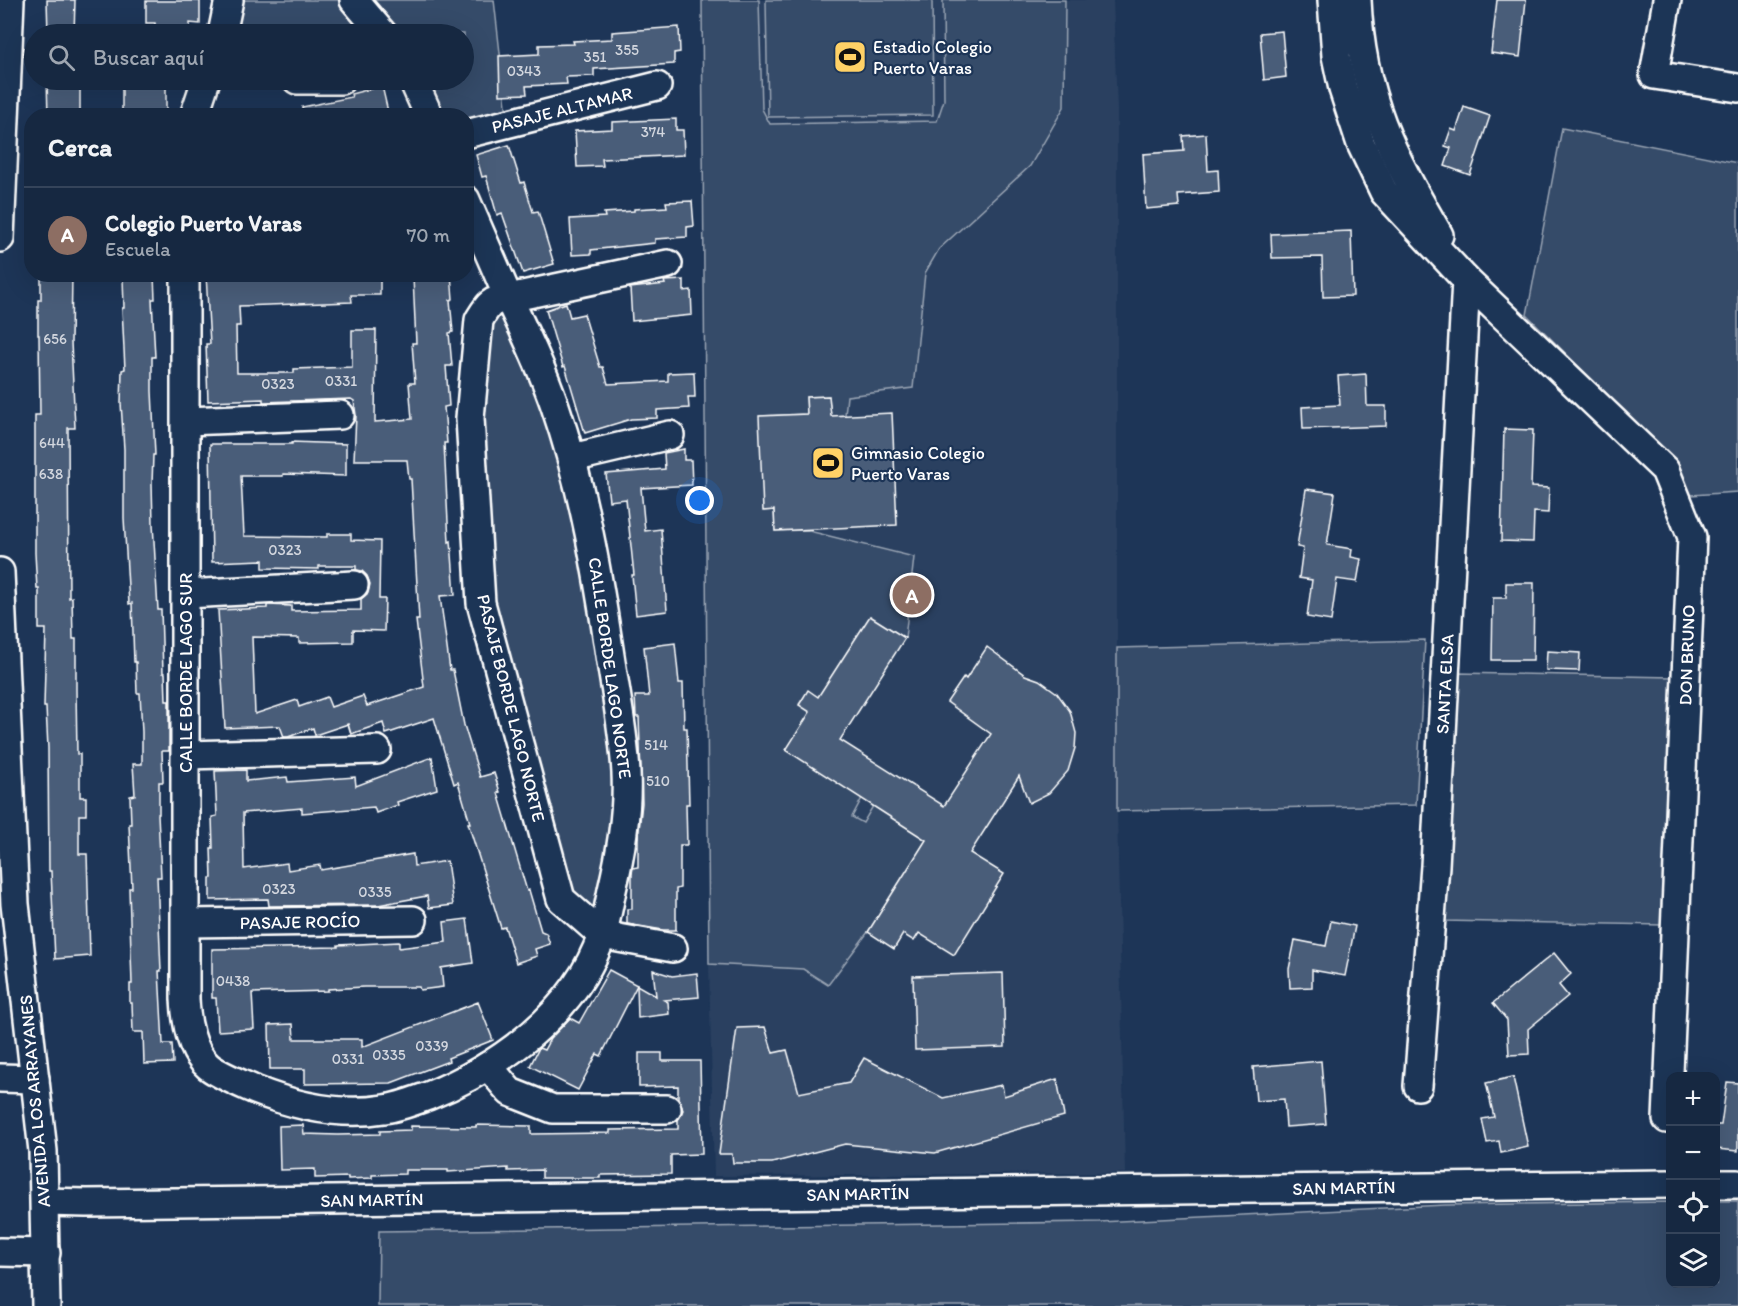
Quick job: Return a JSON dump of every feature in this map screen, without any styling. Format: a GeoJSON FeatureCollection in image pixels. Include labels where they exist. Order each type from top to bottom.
{"type":"FeatureCollection","features":[{"type":"Feature","properties":{"kind":"street"},"geometry":{"type":"LineString","coordinates":[[0,238],[5,40],[10,0]]}},
{"type":"Feature","properties":{"kind":"street"},"geometry":{"type":"LineString","coordinates":[[224,24],[229,0]]}},
{"type":"Feature","properties":{"kind":"street"},"geometry":{"type":"LineString","coordinates":[[354,0],[375,24]]}},
{"type":"Feature","properties":{"kind":"street"},"geometry":{"type":"LineString","coordinates":[[1332,0],[1336,56],[1343,88],[1361,144],[1373,171],[1384,192],[1466,280]]}},
{"type":"Feature","properties":{"kind":"street"},"geometry":{"type":"LineString","coordinates":[[1357,0],[1361,51],[1378,116],[1407,181],[1466,280]]}},
{"type":"Feature","properties":{"kind":"street"},"geometry":{"type":"LineString","coordinates":[[1667,0],[1654,75],[1738,88]]}},
{"type":"Feature","properties":{"kind":"street","name":"PASAJE ALTAMAR"},"geometry":{"type":"LineString","coordinates":[[474,132],[657,86]]}},
{"type":"Feature","properties":{"kind":"street"},"geometry":{"type":"LineString","coordinates":[[197,108],[203,90]]}},
{"type":"Feature","properties":{"kind":"street"},"geometry":{"type":"LineString","coordinates":[[417,90],[425,108]]}},
{"type":"Feature","properties":{"kind":"street","name":"CALLE BORDE LAGO NORTE"},"geometry":{"type":"LineString","coordinates":[[208,1066],[247,1086],[285,1101],[332,1110],[385,1109],[417,1100],[447,1088],[488,1066],[528,1037],[563,1001],[583,973],[602,935],[620,856],[626,777],[624,748],[600,583],[572,458],[554,404],[533,350],[474,218]]}},
{"type":"Feature","properties":{"kind":"street","name":"PASAJE BORDE LAGO NORTE"},"geometry":{"type":"LineString","coordinates":[[602,935],[561,899],[481,603],[470,418],[479,320],[496,299],[668,264]]}},
{"type":"Feature","properties":{"kind":"street","name":"SANTA ELSA"},"geometry":{"type":"LineString","coordinates":[[1418,1086],[1435,855],[1466,280]]}},
{"type":"Feature","properties":{"kind":"street","name":"DON BRUNO"},"geometry":{"type":"LineString","coordinates":[[1466,280],[1665,470],[1692,537],[1669,1072]]}},
{"type":"Feature","properties":{"kind":"street","name":"CALLE BORDE LAGO SUR"},"geometry":{"type":"LineString","coordinates":[[185,282],[186,1012],[192,1038],[208,1066]]}},
{"type":"Feature","properties":{"kind":"street"},"geometry":{"type":"LineString","coordinates":[[186,421],[340,415]]}},
{"type":"Feature","properties":{"kind":"street"},"geometry":{"type":"LineString","coordinates":[[572,458],[670,435]]}},
{"type":"Feature","properties":{"kind":"street","name":"AVENIDA LOS ARRAYANES"},"geometry":{"type":"LineString","coordinates":[[0,572],[8,903],[35,1079],[43,1151],[46,1306]]}},
{"type":"Feature","properties":{"kind":"street"},"geometry":{"type":"LineString","coordinates":[[186,594],[354,585]]}},
{"type":"Feature","properties":{"kind":"street"},"geometry":{"type":"LineString","coordinates":[[186,755],[377,750]]}},
{"type":"Feature","properties":{"kind":"street","name":"PASAJE ROCÍO"},"geometry":{"type":"LineString","coordinates":[[186,923],[413,920]]}},
{"type":"Feature","properties":{"kind":"street"},"geometry":{"type":"LineString","coordinates":[[602,935],[673,948]]}},
{"type":"Feature","properties":{"kind":"street"},"geometry":{"type":"LineString","coordinates":[[488,1066],[510,1092],[553,1109],[668,1109]]}},
{"type":"Feature","properties":{"kind":"street"},"geometry":{"type":"LineString","coordinates":[[0,1078],[35,1079]]}},
{"type":"Feature","properties":{"kind":"street","name":"SAN MARTÍN"},"geometry":{"type":"LineString","coordinates":[[45,1202],[1666,1184]]}},
{"type":"Feature","properties":{"kind":"street"},"geometry":{"type":"LineString","coordinates":[[1720,1184],[1738,1184]]}},
{"type":"Feature","properties":{"kind":"street"},"geometry":{"type":"LineString","coordinates":[[0,1252],[46,1253]]}},
{"type":"Feature","properties":{"kind":"shaded area"},"geometry":{"type":"Polygon","coordinates":[[[242,0],[340,0],[362,24],[235,24],[242,0]]]}},
{"type":"Feature","properties":{"kind":"shaded area"},"geometry":{"type":"Polygon","coordinates":[[[365,0],[494,0],[507,115],[474,124],[474,108],[436,108],[427,90],[474,90],[474,24],[387,24],[365,0]]]}},
{"type":"Feature","properties":{"kind":"shaded area"},"geometry":{"type":"Polygon","coordinates":[[[702,0],[1113,0],[1117,111],[1117,811],[1125,1173],[714,1176],[709,964],[702,0]]]}},
{"type":"Feature","properties":{"kind":"shaded area"},"geometry":{"type":"Polygon","coordinates":[[[702,0],[759,0],[762,109],[770,124],[937,121],[944,100],[943,0],[1065,0],[1064,107],[1030,166],[939,249],[925,273],[913,388],[847,396],[845,415],[831,416],[829,396],[806,397],[807,414],[760,416],[764,511],[774,510],[775,531],[805,530],[914,557],[905,638],[870,616],[818,697],[808,691],[799,704],[810,712],[862,798],[852,817],[863,823],[873,806],[926,840],[868,932],[828,985],[803,969],[709,964],[702,0]]]}},
{"type":"Feature","properties":{"kind":"shaded area","name":"Estadio Colegio Puerto Varas"},"geometry":{"type":"Polygon","coordinates":[[[766,0],[932,0],[933,115],[768,117],[766,0]]]}},
{"type":"Feature","properties":{"kind":"shaded area"},"geometry":{"type":"Polygon","coordinates":[[[1562,128],[1738,163],[1738,492],[1691,495],[1672,459],[1527,315],[1562,128]]]}},
{"type":"Feature","properties":{"kind":"shaded area"},"geometry":{"type":"Polygon","coordinates":[[[499,291],[569,471],[619,808],[596,925],[567,895],[487,602],[477,418],[486,322],[499,291]]]}},
{"type":"Feature","properties":{"kind":"shaded area"},"geometry":{"type":"Polygon","coordinates":[[[1425,640],[1416,805],[1117,811],[1117,648],[1425,640]]]}},
{"type":"Feature","properties":{"kind":"shaded area"},"geometry":{"type":"Polygon","coordinates":[[[1457,673],[1673,677],[1663,925],[1444,921],[1457,673]]]}},
{"type":"Feature","properties":{"kind":"shaded area"},"geometry":{"type":"Polygon","coordinates":[[[1720,1201],[1738,1201],[1738,1306],[378,1306],[379,1231],[1099,1222],[1445,1205],[1666,1202],[1666,1288],[1720,1288],[1720,1201]]]}},
{"type":"Feature","properties":{"kind":"building"},"geometry":{"type":"Polygon","coordinates":[[[47,0],[75,0],[74,24],[48,24],[47,0]]]}},
{"type":"Feature","properties":{"kind":"building"},"geometry":{"type":"Polygon","coordinates":[[[1497,0],[1526,0],[1520,57],[1491,53],[1497,0]]]}},
{"type":"Feature","properties":{"kind":"building"},"geometry":{"type":"Polygon","coordinates":[[[146,1],[200,1],[200,24],[146,23],[146,1]]]}},
{"type":"Feature","properties":{"kind":"building"},"geometry":{"type":"Polygon","coordinates":[[[679,27],[680,52],[674,53],[674,64],[594,69],[594,76],[566,77],[567,84],[526,86],[527,94],[500,95],[499,56],[539,54],[539,45],[574,44],[573,41],[612,39],[612,32],[679,27]]]}},
{"type":"Feature","properties":{"kind":"building"},"geometry":{"type":"Polygon","coordinates":[[[1282,31],[1286,77],[1264,80],[1260,33],[1282,31]]]}},
{"type":"Feature","properties":{"kind":"building"},"geometry":{"type":"Polygon","coordinates":[[[47,90],[80,90],[80,108],[48,108],[47,90]]]}},
{"type":"Feature","properties":{"kind":"building"},"geometry":{"type":"Polygon","coordinates":[[[122,90],[166,90],[166,108],[122,108],[122,90]]]}},
{"type":"Feature","properties":{"kind":"building"},"geometry":{"type":"Polygon","coordinates":[[[366,90],[383,90],[387,108],[302,108],[352,97],[351,94],[366,90]]]}},
{"type":"Feature","properties":{"kind":"building"},"geometry":{"type":"Polygon","coordinates":[[[1464,107],[1490,116],[1470,175],[1445,166],[1451,148],[1445,146],[1451,129],[1456,131],[1464,107]]]}},
{"type":"Feature","properties":{"kind":"building"},"geometry":{"type":"Polygon","coordinates":[[[676,119],[676,130],[683,130],[684,155],[602,159],[603,166],[577,167],[575,131],[612,129],[612,122],[676,119]]]}},
{"type":"Feature","properties":{"kind":"building"},"geometry":{"type":"Polygon","coordinates":[[[1206,134],[1208,171],[1218,170],[1219,192],[1178,195],[1179,206],[1146,209],[1143,154],[1184,151],[1183,136],[1206,134]]]}},
{"type":"Feature","properties":{"kind":"building"},"geometry":{"type":"Polygon","coordinates":[[[509,145],[533,212],[538,211],[554,264],[523,273],[502,213],[497,215],[486,176],[482,177],[476,155],[509,145]]]}},
{"type":"Feature","properties":{"kind":"building"},"geometry":{"type":"Polygon","coordinates":[[[692,201],[694,226],[687,227],[687,237],[655,239],[655,243],[591,250],[591,254],[572,255],[570,219],[605,217],[604,213],[667,207],[666,202],[692,201]]]}},
{"type":"Feature","properties":{"kind":"building"},"geometry":{"type":"Polygon","coordinates":[[[1351,231],[1353,296],[1323,297],[1322,257],[1272,258],[1271,234],[1351,231]]]}},
{"type":"Feature","properties":{"kind":"building"},"geometry":{"type":"Polygon","coordinates":[[[684,280],[684,291],[691,290],[692,315],[632,321],[630,288],[665,284],[664,281],[684,280]]]}},
{"type":"Feature","properties":{"kind":"building"},"geometry":{"type":"Polygon","coordinates":[[[41,282],[72,282],[71,342],[75,428],[68,428],[69,598],[72,597],[73,639],[76,639],[77,754],[80,754],[80,797],[86,797],[86,815],[79,815],[79,854],[87,854],[90,956],[55,959],[51,871],[49,871],[48,748],[46,707],[44,707],[46,629],[39,629],[39,589],[37,589],[35,553],[35,415],[40,415],[38,300],[41,300],[41,282]]]}},
{"type":"Feature","properties":{"kind":"building"},"geometry":{"type":"Polygon","coordinates":[[[123,282],[154,282],[155,299],[152,299],[155,357],[152,357],[155,455],[153,455],[152,484],[153,524],[158,610],[161,610],[163,673],[165,673],[166,701],[169,701],[169,751],[162,751],[163,782],[159,782],[161,877],[157,877],[161,971],[159,971],[163,1044],[172,1044],[173,1063],[144,1064],[143,1032],[133,1032],[132,1003],[130,1003],[130,984],[132,984],[129,888],[132,888],[130,796],[135,795],[133,764],[142,764],[142,732],[140,693],[137,693],[136,662],[134,662],[132,603],[129,604],[124,518],[121,403],[122,370],[125,369],[122,308],[124,308],[123,282]]]}},
{"type":"Feature","properties":{"kind":"building"},"geometry":{"type":"Polygon","coordinates":[[[206,282],[380,282],[380,295],[351,295],[352,302],[239,306],[240,326],[236,326],[237,373],[294,373],[294,369],[352,367],[352,330],[376,330],[375,422],[412,419],[409,383],[415,383],[412,343],[416,343],[413,282],[452,282],[453,299],[450,300],[453,332],[449,333],[452,366],[446,366],[449,406],[444,407],[447,443],[444,443],[449,542],[451,541],[455,595],[440,596],[450,670],[453,670],[464,725],[480,777],[494,773],[527,891],[529,890],[541,931],[546,933],[550,944],[535,949],[537,956],[516,963],[505,927],[501,928],[468,823],[470,823],[458,782],[454,784],[434,718],[386,734],[383,723],[351,734],[348,724],[315,735],[313,728],[288,737],[284,737],[280,726],[225,728],[218,610],[267,608],[269,605],[291,606],[291,611],[361,610],[361,599],[368,593],[370,584],[367,576],[362,571],[356,570],[356,566],[319,566],[319,569],[263,568],[263,560],[212,562],[210,444],[292,444],[292,442],[346,444],[346,476],[283,474],[283,476],[241,476],[244,536],[327,537],[327,534],[351,534],[351,540],[380,541],[379,599],[385,599],[384,631],[353,630],[353,642],[299,643],[299,638],[252,637],[255,714],[297,700],[299,707],[327,697],[331,707],[363,696],[367,706],[424,687],[416,620],[419,620],[411,479],[409,479],[407,460],[354,460],[356,415],[354,401],[351,399],[208,401],[206,344],[210,344],[206,282]]]}},
{"type":"Feature","properties":{"kind":"building"},"geometry":{"type":"Polygon","coordinates":[[[566,303],[570,317],[584,314],[600,367],[603,367],[608,384],[668,381],[668,373],[694,372],[695,397],[688,397],[689,408],[657,410],[657,418],[631,419],[585,433],[546,310],[566,303]]]}},
{"type":"Feature","properties":{"kind":"building"},"geometry":{"type":"Polygon","coordinates":[[[1366,374],[1367,406],[1386,406],[1386,426],[1303,429],[1302,407],[1340,405],[1338,376],[1366,374]]]}},
{"type":"Feature","properties":{"kind":"building","name":"Gimnasio Colegio Puerto Varas"},"geometry":{"type":"Polygon","coordinates":[[[829,396],[831,416],[892,413],[897,525],[775,531],[774,510],[763,511],[759,416],[807,414],[806,397],[829,396]]]}},
{"type":"Feature","properties":{"kind":"building"},"geometry":{"type":"Polygon","coordinates":[[[1504,429],[1533,430],[1531,487],[1549,488],[1548,513],[1534,512],[1533,542],[1501,541],[1504,429]]]}},
{"type":"Feature","properties":{"kind":"building"},"geometry":{"type":"Polygon","coordinates":[[[684,449],[684,460],[691,460],[692,485],[641,488],[645,531],[661,529],[667,611],[636,615],[626,499],[609,501],[606,474],[665,469],[664,453],[684,449]]]}},
{"type":"Feature","properties":{"kind":"building"},"geometry":{"type":"Polygon","coordinates":[[[1306,489],[1335,493],[1327,545],[1352,549],[1351,557],[1361,559],[1357,582],[1337,579],[1331,621],[1307,617],[1312,580],[1299,578],[1303,548],[1297,547],[1306,489]]]}},
{"type":"Feature","properties":{"kind":"building"},"geometry":{"type":"Polygon","coordinates":[[[1506,583],[1534,583],[1533,660],[1492,660],[1493,598],[1506,598],[1506,583]]]}},
{"type":"Feature","properties":{"kind":"building"},"geometry":{"type":"Polygon","coordinates":[[[870,616],[905,638],[840,740],[944,806],[991,734],[947,702],[964,677],[966,679],[987,647],[1025,675],[1039,680],[1057,693],[1070,711],[1076,733],[1075,748],[1068,771],[1049,793],[1029,803],[1019,776],[970,853],[1004,874],[954,955],[919,933],[914,941],[903,934],[894,949],[868,932],[926,840],[786,750],[810,712],[799,705],[808,690],[818,697],[870,616]]]}},
{"type":"Feature","properties":{"kind":"building"},"geometry":{"type":"Polygon","coordinates":[[[675,643],[679,683],[683,683],[684,728],[687,728],[689,804],[686,804],[687,845],[680,845],[680,888],[676,889],[676,930],[663,930],[627,924],[627,909],[632,909],[632,873],[633,868],[638,867],[642,803],[639,717],[636,717],[635,696],[649,696],[644,647],[675,643]]]}},
{"type":"Feature","properties":{"kind":"building"},"geometry":{"type":"Polygon","coordinates":[[[1547,651],[1580,653],[1579,671],[1546,670],[1547,651]]]}},
{"type":"Feature","properties":{"kind":"building"},"geometry":{"type":"Polygon","coordinates":[[[432,757],[437,789],[397,802],[398,805],[376,813],[374,807],[302,813],[302,808],[243,813],[244,869],[287,863],[288,870],[320,865],[321,870],[413,854],[414,866],[447,861],[453,905],[429,908],[427,896],[378,905],[269,906],[268,899],[210,900],[212,817],[217,816],[215,771],[246,770],[246,781],[287,777],[288,782],[355,777],[356,786],[432,757]]]}},
{"type":"Feature","properties":{"kind":"building"},"geometry":{"type":"Polygon","coordinates":[[[467,919],[473,963],[441,968],[443,987],[420,990],[419,987],[364,987],[328,989],[328,991],[252,993],[254,1029],[218,1031],[216,998],[212,998],[212,949],[338,947],[338,945],[399,942],[399,948],[446,942],[444,922],[467,919]]]}},
{"type":"Feature","properties":{"kind":"building"},"geometry":{"type":"Polygon","coordinates":[[[1331,921],[1355,926],[1345,976],[1312,970],[1312,987],[1290,988],[1289,969],[1295,940],[1326,946],[1331,921]]]}},
{"type":"Feature","properties":{"kind":"building"},"geometry":{"type":"Polygon","coordinates":[[[1554,953],[1571,974],[1559,985],[1568,996],[1528,1029],[1529,1054],[1509,1055],[1507,1020],[1493,1003],[1554,953]]]}},
{"type":"Feature","properties":{"kind":"building"},"geometry":{"type":"Polygon","coordinates":[[[609,970],[637,985],[601,1056],[597,1054],[578,1090],[530,1066],[539,1048],[544,1050],[550,1039],[570,1018],[579,1023],[609,970]]]}},
{"type":"Feature","properties":{"kind":"building"},"geometry":{"type":"Polygon","coordinates":[[[653,970],[672,976],[697,973],[699,997],[664,1000],[668,1002],[669,1014],[638,1018],[637,985],[656,996],[653,970]]]}},
{"type":"Feature","properties":{"kind":"building"},"geometry":{"type":"Polygon","coordinates":[[[1003,973],[1005,1047],[915,1050],[913,976],[1003,973]]]}},
{"type":"Feature","properties":{"kind":"building"},"geometry":{"type":"Polygon","coordinates":[[[478,1002],[493,1040],[448,1058],[449,1061],[391,1083],[305,1084],[305,1069],[270,1069],[269,1025],[293,1024],[294,1039],[362,1039],[362,1047],[478,1002]]]}},
{"type":"Feature","properties":{"kind":"building"},"geometry":{"type":"Polygon","coordinates":[[[765,1027],[773,1053],[787,1050],[799,1093],[849,1083],[864,1058],[943,1098],[1002,1085],[1004,1096],[1057,1079],[1064,1116],[935,1153],[845,1144],[772,1163],[733,1163],[732,1154],[719,1154],[737,1028],[765,1027]]]}},
{"type":"Feature","properties":{"kind":"building"},"geometry":{"type":"Polygon","coordinates":[[[639,1053],[662,1053],[662,1061],[700,1061],[702,1154],[671,1155],[671,1174],[542,1178],[542,1170],[508,1171],[508,1168],[448,1172],[448,1170],[405,1170],[405,1174],[372,1175],[372,1178],[348,1179],[348,1177],[315,1178],[315,1169],[280,1170],[279,1126],[303,1125],[304,1134],[338,1135],[380,1134],[380,1131],[411,1130],[411,1126],[531,1126],[531,1134],[678,1129],[678,1120],[683,1110],[678,1099],[678,1086],[639,1087],[639,1053]]]}},
{"type":"Feature","properties":{"kind":"building"},"geometry":{"type":"Polygon","coordinates":[[[1321,1061],[1326,1124],[1286,1127],[1284,1099],[1256,1101],[1253,1067],[1321,1061]]]}},
{"type":"Feature","properties":{"kind":"building"},"geometry":{"type":"Polygon","coordinates":[[[1513,1077],[1528,1147],[1501,1153],[1499,1141],[1487,1143],[1482,1119],[1494,1117],[1486,1083],[1513,1077]]]}},
{"type":"Feature","properties":{"kind":"building"},"geometry":{"type":"Polygon","coordinates":[[[1727,1082],[1738,1083],[1738,1151],[1720,1149],[1727,1082]]]}},
{"type":"Feature","properties":{"kind":"place","name":"Estadio Colegio Puerto Varas"},"geometry":{"type":"Point","coordinates":[850,57]}},
{"type":"Feature","properties":{"kind":"place","name":"Gimnasio Colegio Puerto Varas"},"geometry":{"type":"Point","coordinates":[828,463]}},
{"type":"Feature","properties":{"kind":"place","name":"Colegio Puerto Varas"},"geometry":{"type":"Point","coordinates":[912,595]}}]}
